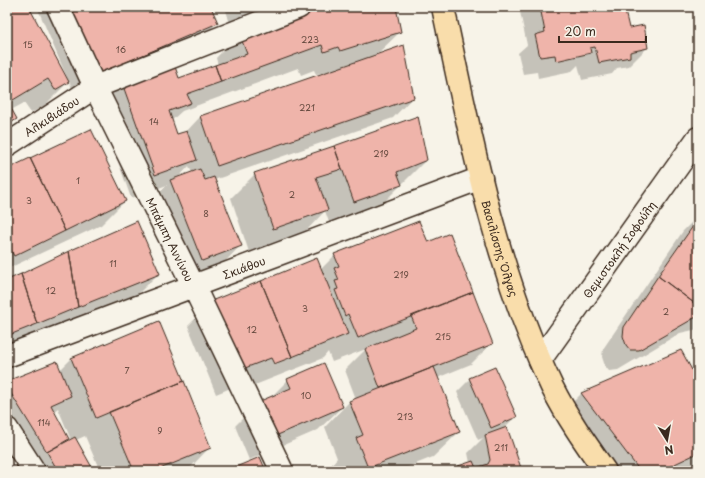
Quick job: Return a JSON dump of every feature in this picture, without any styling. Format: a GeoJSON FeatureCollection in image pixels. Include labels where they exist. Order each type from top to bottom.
{"type":"FeatureCollection","features":[{"type":"Feature","properties":{"kind":"main road","name":"Βασιλίσσης Όλγας"},"geometry":{"type":"LineString","coordinates":[[443,7],[481,178],[507,270],[540,360],[566,413],[581,438],[605,471]]}},
{"type":"Feature","properties":{"kind":"street","name":"Μπάμπη Αννίνου"},"geometry":{"type":"LineString","coordinates":[[58,7],[282,471]]}},
{"type":"Feature","properties":{"kind":"street","name":"Αλκιβιάδου"},"geometry":{"type":"LineString","coordinates":[[7,145],[96,88],[299,7]]}},
{"type":"Feature","properties":{"kind":"street","name":"Θεμιστοκλή Σοφούλη"},"geometry":{"type":"LineString","coordinates":[[540,360],[698,138]]}},
{"type":"Feature","properties":{"kind":"street","name":"Σκιάθου"},"geometry":{"type":"LineString","coordinates":[[7,356],[481,178]]}},
{"type":"Feature","properties":{"kind":"street"},"geometry":{"type":"LineString","coordinates":[[7,430],[34,471]]}},
{"type":"Feature","properties":{"kind":"building"},"geometry":{"type":"Polygon","coordinates":[[[11,7],[29,7],[69,82],[55,90],[48,79],[8,103],[7,9],[11,7]]]}},
{"type":"Feature","properties":{"kind":"building"},"geometry":{"type":"Polygon","coordinates":[[[67,7],[211,7],[218,23],[96,75],[67,7]]]}},
{"type":"Feature","properties":{"kind":"building"},"geometry":{"type":"Polygon","coordinates":[[[314,7],[396,7],[401,32],[340,51],[338,47],[324,52],[322,45],[221,82],[215,65],[247,54],[239,33],[314,7]]]}},
{"type":"Feature","properties":{"kind":"building"},"geometry":{"type":"Polygon","coordinates":[[[540,7],[624,7],[629,28],[644,25],[648,48],[630,52],[630,57],[599,63],[595,47],[590,48],[591,53],[556,61],[555,55],[540,57],[535,35],[545,32],[540,7]]]}},
{"type":"Feature","properties":{"kind":"building"},"geometry":{"type":"Polygon","coordinates":[[[404,45],[414,98],[217,166],[200,116],[404,45]]]}},
{"type":"Feature","properties":{"kind":"building"},"geometry":{"type":"Polygon","coordinates":[[[174,64],[179,78],[215,65],[221,82],[187,94],[191,103],[169,111],[177,134],[187,131],[197,160],[155,175],[122,83],[174,64]]]}},
{"type":"Feature","properties":{"kind":"building"},"geometry":{"type":"Polygon","coordinates":[[[7,101],[17,119],[7,125],[7,101]]]}},
{"type":"Feature","properties":{"kind":"building"},"geometry":{"type":"Polygon","coordinates":[[[418,116],[427,160],[397,172],[402,185],[354,202],[334,146],[418,116]]]}},
{"type":"Feature","properties":{"kind":"building"},"geometry":{"type":"Polygon","coordinates":[[[91,129],[126,201],[65,231],[30,158],[91,129]]]}},
{"type":"Feature","properties":{"kind":"building"},"geometry":{"type":"Polygon","coordinates":[[[334,146],[342,169],[316,177],[328,210],[273,229],[254,173],[334,146]]]}},
{"type":"Feature","properties":{"kind":"building"},"geometry":{"type":"Polygon","coordinates":[[[30,158],[65,231],[14,256],[7,243],[7,169],[30,158]]]}},
{"type":"Feature","properties":{"kind":"building"},"geometry":{"type":"Polygon","coordinates":[[[200,169],[205,180],[214,177],[242,246],[202,261],[170,180],[200,169]]]}},
{"type":"Feature","properties":{"kind":"building"},"geometry":{"type":"Polygon","coordinates":[[[698,219],[698,306],[658,276],[698,219]]]}},
{"type":"Feature","properties":{"kind":"building"},"geometry":{"type":"Polygon","coordinates":[[[137,221],[160,274],[78,307],[69,251],[137,221]]]}},
{"type":"Feature","properties":{"kind":"building"},"geometry":{"type":"Polygon","coordinates":[[[419,221],[428,242],[450,233],[473,292],[358,338],[348,314],[345,316],[335,290],[338,289],[335,281],[339,280],[334,268],[339,266],[334,254],[419,221]]]}},
{"type":"Feature","properties":{"kind":"building"},"geometry":{"type":"Polygon","coordinates":[[[69,251],[78,307],[37,324],[21,274],[69,251]]]}},
{"type":"Feature","properties":{"kind":"building"},"geometry":{"type":"Polygon","coordinates":[[[317,258],[348,334],[292,357],[261,281],[317,258]]]}},
{"type":"Feature","properties":{"kind":"building"},"geometry":{"type":"Polygon","coordinates":[[[21,274],[37,324],[7,336],[7,280],[21,274]]]}},
{"type":"Feature","properties":{"kind":"building"},"geometry":{"type":"Polygon","coordinates":[[[658,276],[698,306],[698,316],[639,350],[630,350],[626,345],[623,336],[624,327],[658,276]]]}},
{"type":"Feature","properties":{"kind":"building"},"geometry":{"type":"Polygon","coordinates":[[[261,281],[292,357],[274,364],[271,358],[240,370],[211,301],[261,281]]]}},
{"type":"Feature","properties":{"kind":"building"},"geometry":{"type":"Polygon","coordinates":[[[473,292],[493,344],[380,388],[365,349],[416,328],[411,316],[473,292]]]}},
{"type":"Feature","properties":{"kind":"building"},"geometry":{"type":"Polygon","coordinates":[[[159,321],[184,381],[96,418],[71,358],[159,321]]]}},
{"type":"Feature","properties":{"kind":"building"},"geometry":{"type":"Polygon","coordinates":[[[681,350],[698,381],[698,453],[660,471],[640,471],[581,393],[681,350]]]}},
{"type":"Feature","properties":{"kind":"building"},"geometry":{"type":"Polygon","coordinates":[[[57,361],[71,396],[51,405],[69,439],[47,452],[7,387],[7,381],[57,361]]]}},
{"type":"Feature","properties":{"kind":"building"},"geometry":{"type":"Polygon","coordinates":[[[324,363],[343,407],[273,437],[258,402],[291,388],[287,379],[324,363]]]}},
{"type":"Feature","properties":{"kind":"building"},"geometry":{"type":"Polygon","coordinates":[[[434,367],[460,432],[368,468],[356,438],[363,435],[349,401],[434,367]]]}},
{"type":"Feature","properties":{"kind":"building"},"geometry":{"type":"Polygon","coordinates":[[[495,367],[517,417],[491,428],[469,378],[495,367]]]}},
{"type":"Feature","properties":{"kind":"building"},"geometry":{"type":"Polygon","coordinates":[[[184,381],[211,448],[155,471],[134,471],[109,412],[184,381]]]}},
{"type":"Feature","properties":{"kind":"building"},"geometry":{"type":"Polygon","coordinates":[[[507,427],[522,471],[460,471],[458,466],[473,461],[476,468],[488,464],[490,460],[485,435],[507,427]]]}},
{"type":"Feature","properties":{"kind":"building"},"geometry":{"type":"Polygon","coordinates":[[[75,437],[94,471],[58,471],[47,452],[75,437]]]}},
{"type":"Feature","properties":{"kind":"building"},"geometry":{"type":"Polygon","coordinates":[[[260,457],[266,471],[226,471],[260,457]]]}}]}
